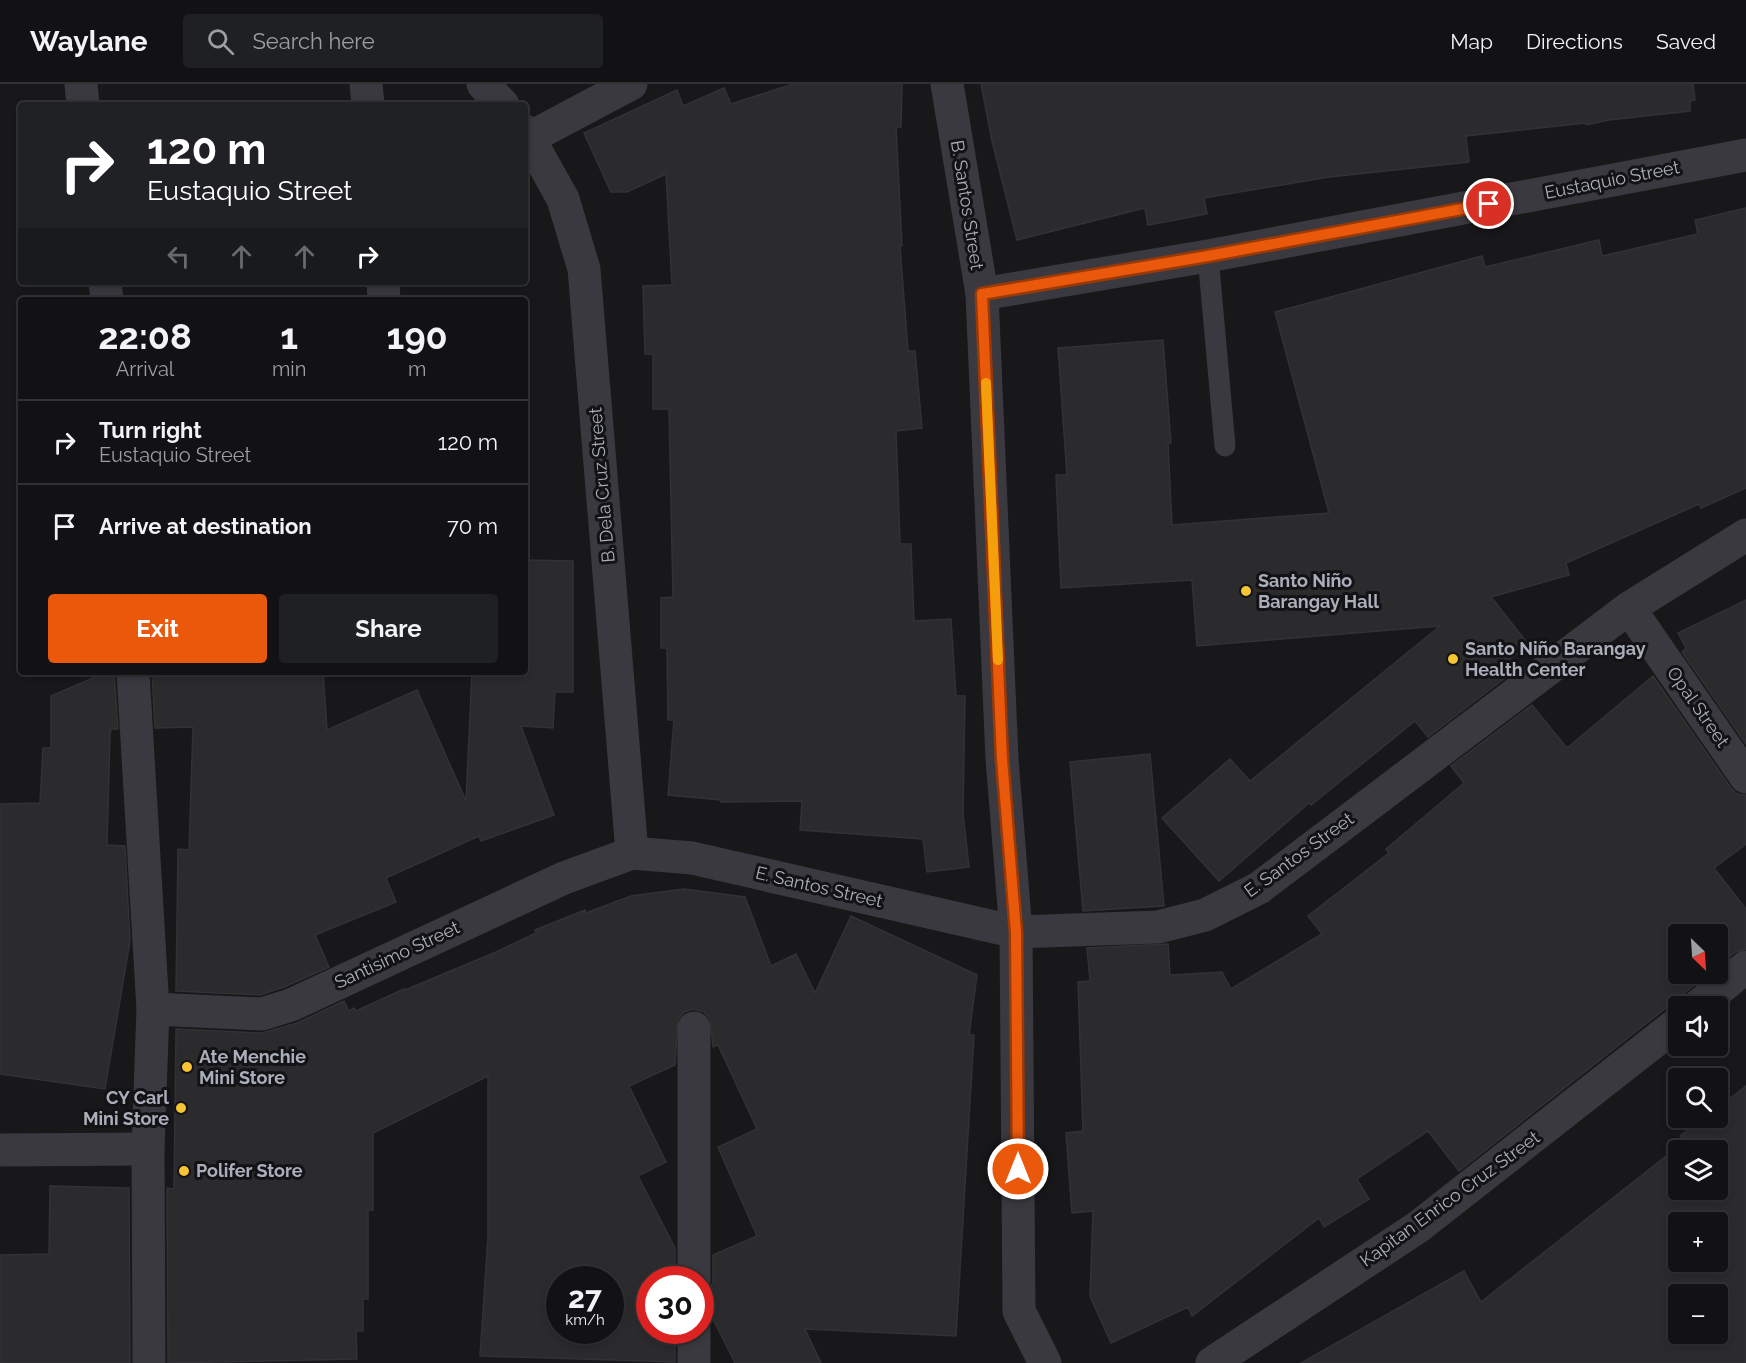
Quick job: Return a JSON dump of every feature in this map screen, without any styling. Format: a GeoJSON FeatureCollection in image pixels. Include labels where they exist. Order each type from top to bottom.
{"type":"FeatureCollection","features":[{"type":"Feature","properties":{"kind":"street"},"geometry":{"type":"LineString","coordinates":[[81,84],[83,102]]}},
{"type":"Feature","properties":{"kind":"street"},"geometry":{"type":"LineString","coordinates":[[366,84],[368,102]]}},
{"type":"Feature","properties":{"kind":"street"},"geometry":{"type":"LineString","coordinates":[[483,84],[500,102]]}},
{"type":"Feature","properties":{"kind":"street"},"geometry":{"type":"LineString","coordinates":[[528,134],[631,84]]}},
{"type":"Feature","properties":{"kind":"street","name":"B. Santos Street"},"geometry":{"type":"LineString","coordinates":[[947,84],[982,294],[1002,759],[1016,932],[1019,1311],[1045,1363]]}},
{"type":"Feature","properties":{"kind":"street","name":"B. Dela Cruz Street"},"geometry":{"type":"LineString","coordinates":[[528,134],[563,199],[584,269],[633,853]]}},
{"type":"Feature","properties":{"kind":"street","name":"Eustaquio Street"},"geometry":{"type":"LineString","coordinates":[[982,294],[1208,256],[1746,155]]}},
{"type":"Feature","properties":{"kind":"street","name":"E. Santos Street"},"geometry":{"type":"LineString","coordinates":[[633,853],[692,858],[1016,932],[1158,927],[1205,915],[1259,888],[1629,608],[1746,535]]}},
{"type":"Feature","properties":{"kind":"street","name":"Opal Street"},"geometry":{"type":"LineString","coordinates":[[1629,608],[1746,777]]}},
{"type":"Feature","properties":{"kind":"street"},"geometry":{"type":"LineString","coordinates":[[133,675],[153,1009],[148,1149],[149,1363]]}},
{"type":"Feature","properties":{"kind":"street","name":"Santisimo Street"},"geometry":{"type":"LineString","coordinates":[[153,1009],[262,1014],[291,1005],[564,878],[633,853]]}},
{"type":"Feature","properties":{"kind":"street"},"geometry":{"type":"LineString","coordinates":[[1710,996],[1746,967]]}},
{"type":"Feature","properties":{"kind":"street"},"geometry":{"type":"LineString","coordinates":[[694,1028],[694,1266]]}},
{"type":"Feature","properties":{"kind":"street","name":"Kapitan Enrico Cruz Street"},"geometry":{"type":"LineString","coordinates":[[1212,1363],[1418,1227],[1668,1031]]}},
{"type":"Feature","properties":{"kind":"street"},"geometry":{"type":"LineString","coordinates":[[0,1150],[148,1149]]}},
{"type":"Feature","properties":{"kind":"street"},"geometry":{"type":"LineString","coordinates":[[694,1344],[694,1363]]}},
{"type":"Feature","properties":{"kind":"lane"},"geometry":{"type":"LineString","coordinates":[[1208,256],[1226,446]]}},
{"type":"Feature","properties":{"kind":"building"},"geometry":{"type":"Polygon","coordinates":[[[793,84],[902,84],[901,127],[896,127],[902,246],[900,246],[908,351],[915,351],[922,428],[896,431],[900,544],[911,544],[914,621],[951,619],[956,696],[965,696],[963,814],[969,867],[927,872],[923,839],[800,830],[802,801],[721,802],[721,800],[668,795],[674,720],[668,720],[667,648],[661,648],[661,598],[673,597],[669,409],[653,409],[653,354],[645,354],[643,286],[672,285],[666,174],[627,192],[611,192],[584,133],[677,90],[683,106],[724,88],[731,104],[793,84]]]}},
{"type":"Feature","properties":{"kind":"building"},"geometry":{"type":"Polygon","coordinates":[[[981,84],[1693,84],[1695,100],[1690,101],[1690,111],[1609,120],[1586,125],[1585,123],[1466,136],[1469,162],[1329,177],[1204,198],[1207,214],[1148,225],[1145,208],[1017,240],[992,141],[981,84]]]}},
{"type":"Feature","properties":{"kind":"building"},"geometry":{"type":"Polygon","coordinates":[[[1746,208],[1746,488],[1701,508],[1699,504],[1566,563],[1569,575],[1491,597],[1529,645],[1501,666],[1509,675],[1428,737],[1415,721],[1311,805],[1309,803],[1219,881],[1162,818],[1230,759],[1250,781],[1440,626],[1197,646],[1192,580],[1061,588],[1056,475],[1067,475],[1058,348],[1163,340],[1171,443],[1168,443],[1172,525],[1329,513],[1275,312],[1482,256],[1485,267],[1599,240],[1602,256],[1698,234],[1695,220],[1746,208]]]}},
{"type":"Feature","properties":{"kind":"building"},"geometry":{"type":"Polygon","coordinates":[[[528,560],[573,561],[573,692],[555,692],[553,728],[521,726],[554,815],[481,841],[479,836],[386,878],[396,902],[315,935],[329,967],[260,995],[176,991],[178,849],[189,850],[193,727],[155,728],[152,675],[323,675],[327,730],[417,690],[466,801],[472,675],[528,675],[528,560]]]}},
{"type":"Feature","properties":{"kind":"building"},"geometry":{"type":"Polygon","coordinates":[[[1746,600],[1746,744],[1682,652],[1686,648],[1678,633],[1746,600]]]}},
{"type":"Feature","properties":{"kind":"building"},"geometry":{"type":"Polygon","coordinates":[[[100,675],[114,675],[118,729],[111,729],[110,734],[107,845],[125,846],[130,941],[105,1089],[0,1074],[0,804],[40,803],[43,748],[51,748],[51,696],[100,675]]]}},
{"type":"Feature","properties":{"kind":"building"},"geometry":{"type":"Polygon","coordinates":[[[1653,676],[1731,788],[1737,794],[1746,795],[1746,844],[1714,868],[1746,909],[1746,949],[1735,952],[1728,958],[1728,924],[1668,924],[1668,984],[1696,984],[1684,996],[1668,996],[1668,1008],[1459,1171],[1428,1131],[1357,1179],[1369,1199],[1324,1227],[1319,1218],[1192,1316],[1188,1307],[1111,1343],[1090,1296],[1093,1211],[1072,1213],[1066,1133],[1083,1131],[1078,982],[1090,981],[1087,948],[1168,944],[1170,975],[1222,972],[1231,989],[1322,934],[1308,916],[1389,853],[1386,849],[1464,783],[1451,766],[1532,705],[1567,748],[1653,676]]]}},
{"type":"Feature","properties":{"kind":"building"},"geometry":{"type":"Polygon","coordinates":[[[1150,754],[1164,906],[1083,911],[1070,762],[1150,754]]]}},
{"type":"Feature","properties":{"kind":"building"},"geometry":{"type":"Polygon","coordinates":[[[684,889],[745,897],[771,966],[796,954],[815,993],[851,916],[977,975],[969,1035],[974,1035],[956,1336],[805,1329],[821,1363],[735,1363],[714,1321],[713,1255],[757,1236],[718,1147],[757,1129],[718,1045],[713,1047],[710,1019],[704,1012],[693,1009],[684,1012],[678,1019],[675,1065],[629,1086],[666,1162],[638,1176],[675,1248],[675,1266],[636,1266],[636,1344],[675,1344],[675,1362],[480,1356],[488,1237],[488,1076],[373,1133],[373,1210],[368,1210],[368,1299],[363,1299],[363,1331],[356,1331],[357,1359],[168,1363],[167,1188],[174,1189],[176,1029],[262,1033],[297,1023],[344,1001],[349,1011],[354,1008],[356,1011],[496,952],[536,933],[535,930],[585,910],[586,913],[631,896],[684,889]]]}},
{"type":"Feature","properties":{"kind":"building"},"geometry":{"type":"Polygon","coordinates":[[[1746,1086],[1746,1363],[1301,1363],[1464,1271],[1481,1302],[1668,1155],[1668,1200],[1728,1200],[1728,1140],[1683,1140],[1680,1136],[1691,1128],[1728,1128],[1728,1100],[1746,1086]]]}},
{"type":"Feature","properties":{"kind":"building"},"geometry":{"type":"Polygon","coordinates":[[[50,1186],[129,1188],[130,1363],[0,1363],[0,1255],[49,1254],[50,1186]]]}},
{"type":"Feature","properties":{"kind":"slow traffic"},"geometry":{"type":"LineString","coordinates":[[986,383],[998,660]]}},
{"type":"Feature","properties":{"kind":"place","name":"Santo Niño Barangay Hall"},"geometry":{"type":"Point","coordinates":[1246,591]}},
{"type":"Feature","properties":{"kind":"place","name":"Santo Niño Barangay Health Center"},"geometry":{"type":"Point","coordinates":[1453,659]}},
{"type":"Feature","properties":{"kind":"place","name":"Ate Menchie Mini Store"},"geometry":{"type":"Point","coordinates":[187,1067]}},
{"type":"Feature","properties":{"kind":"place","name":"CY Carl Mini Store"},"geometry":{"type":"Point","coordinates":[181,1108]}},
{"type":"Feature","properties":{"kind":"place","name":"Polifer Store"},"geometry":{"type":"Point","coordinates":[184,1171]}},
{"type":"Feature","properties":{"kind":"route"},"geometry":{"type":"LineString","coordinates":[[1018,1169],[1016,932],[1002,759],[982,294],[1208,256],[1489,204]]}}]}
